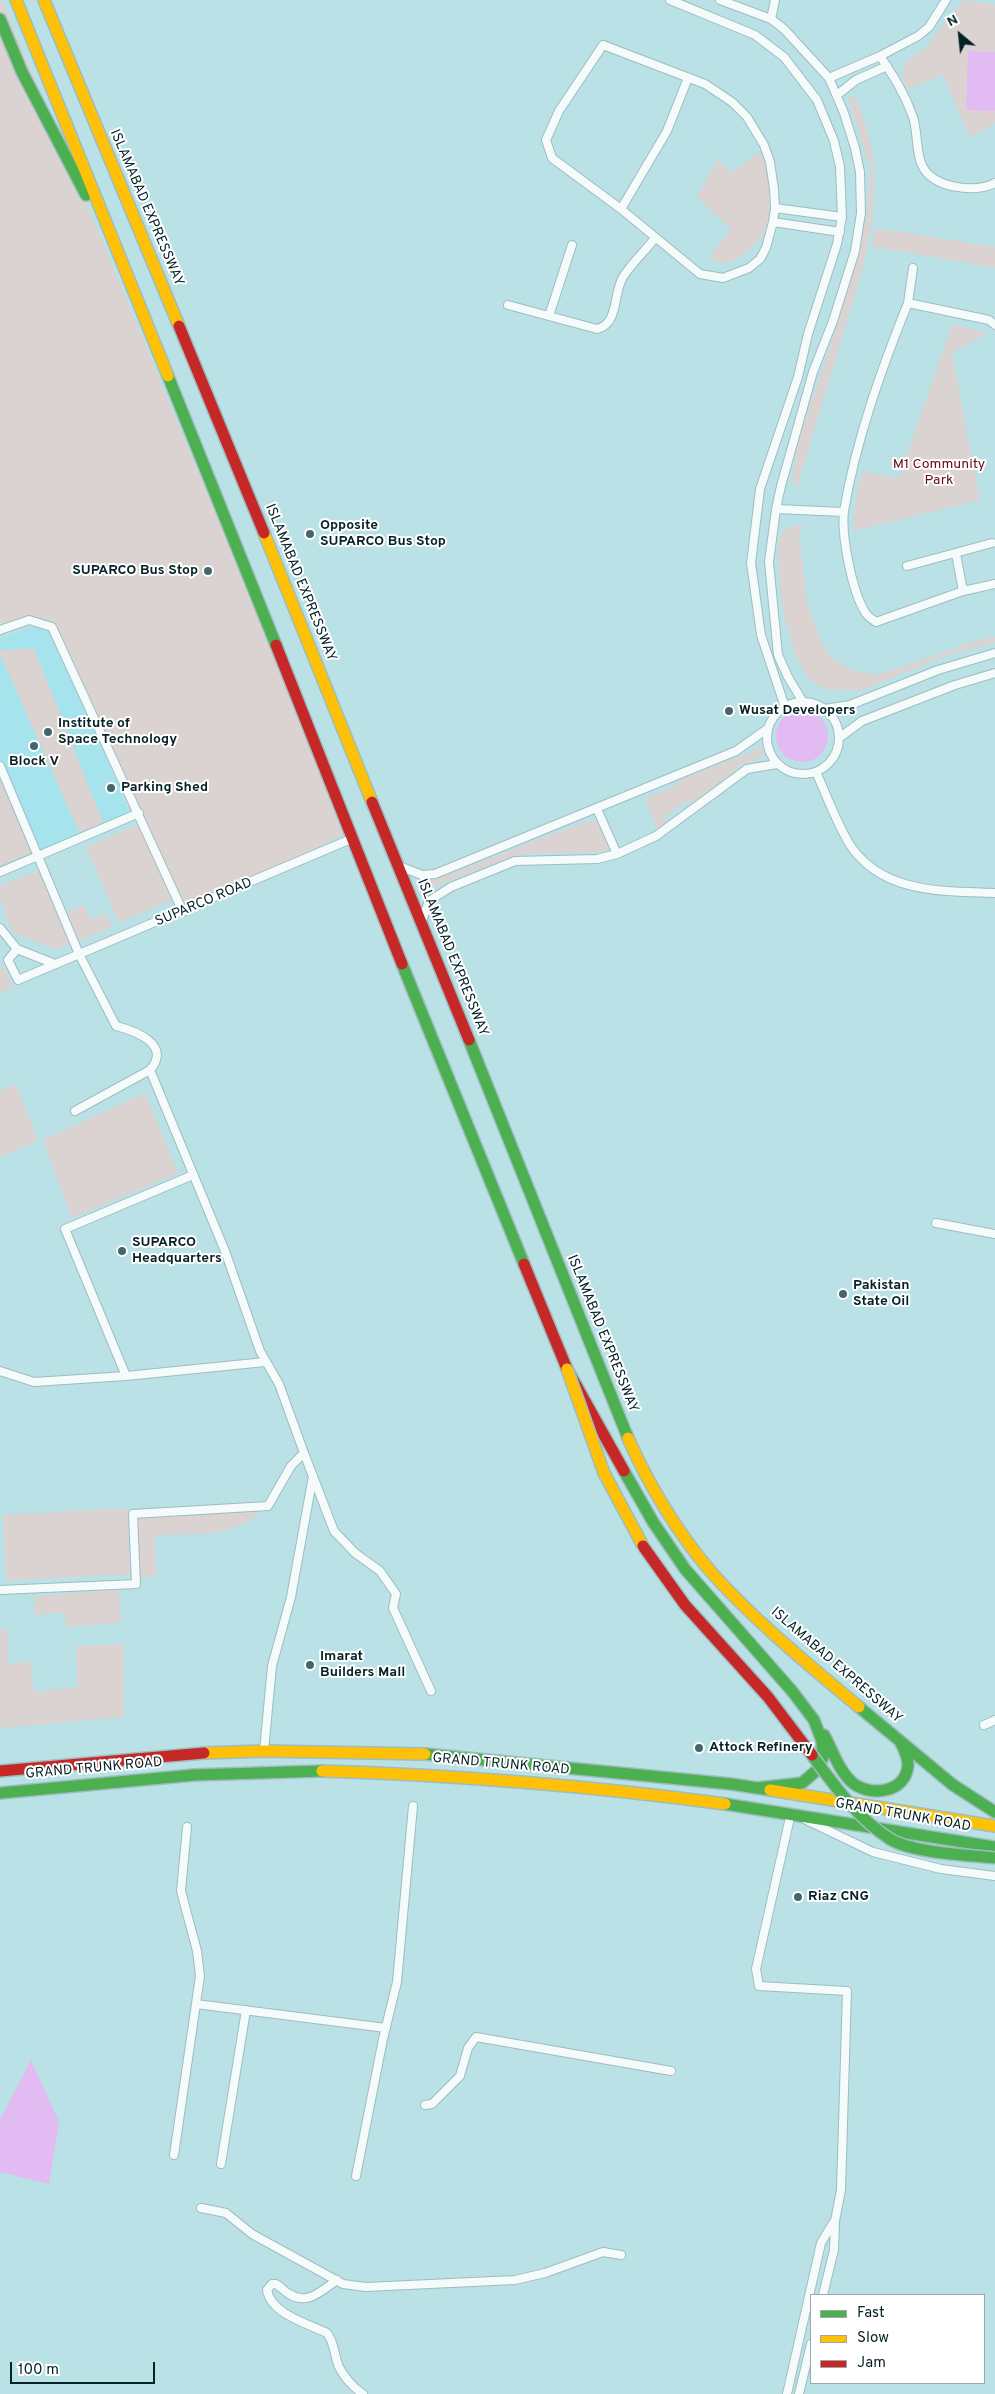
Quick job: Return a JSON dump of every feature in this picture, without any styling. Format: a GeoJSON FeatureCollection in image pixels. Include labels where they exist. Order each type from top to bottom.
{"type":"FeatureCollection","features":[{"type":"Feature","properties":{"kind":"highway"},"geometry":{"type":"LineString","coordinates":[[16,0],[292,684],[351,839],[567,1369],[604,1473],[643,1546],[685,1605],[768,1697],[840,1793],[862,1816],[891,1840],[922,1849],[995,1858]]}},
{"type":"Feature","properties":{"kind":"highway","name":"ISLAMABAD EXPRESSWAY"},"geometry":{"type":"LineString","coordinates":[[44,0],[220,425],[601,1367],[620,1420],[644,1474],[675,1524],[712,1573],[763,1623],[953,1785],[995,1812]]}},
{"type":"Feature","properties":{"kind":"highway"},"geometry":{"type":"LineString","coordinates":[[0,19],[22,72],[126,273]]}},
{"type":"Feature","properties":{"kind":"highway"},"geometry":{"type":"LineString","coordinates":[[567,1369],[653,1522],[685,1569],[792,1691],[814,1720],[848,1778],[864,1790],[877,1792],[889,1790],[899,1784],[908,1765],[900,1740]]}},
{"type":"Feature","properties":{"kind":"highway"},"geometry":{"type":"LineString","coordinates":[[757,1788],[802,1784],[816,1771],[823,1756],[822,1741],[814,1720]]}},
{"type":"Feature","properties":{"kind":"highway","name":"GRAND TRUNK ROAD"},"geometry":{"type":"LineString","coordinates":[[0,1771],[181,1754],[264,1751],[434,1754],[603,1770],[757,1788],[995,1826]]}},
{"type":"Feature","properties":{"kind":"highway","name":"GRAND TRUNK ROAD"},"geometry":{"type":"LineString","coordinates":[[0,1793],[147,1778],[215,1774],[370,1772],[434,1774],[558,1784],[790,1812],[912,1831],[995,1847]]}},
{"type":"Feature","properties":{"kind":"street"},"geometry":{"type":"LineString","coordinates":[[670,0],[755,35],[784,57],[817,100],[834,142],[840,166],[842,217],[840,232],[808,334],[798,377],[760,489],[751,563],[761,635],[785,707]]}},
{"type":"Feature","properties":{"kind":"street"},"geometry":{"type":"LineString","coordinates":[[720,0],[771,19],[784,29],[829,78],[856,148],[860,172],[861,213],[855,250],[811,380],[776,509],[769,562],[778,655],[788,677],[803,702]]}},
{"type":"Feature","properties":{"kind":"street"},"geometry":{"type":"LineString","coordinates":[[771,19],[775,0]]}},
{"type":"Feature","properties":{"kind":"street"},"geometry":{"type":"LineString","coordinates":[[829,78],[880,56],[918,36],[929,27],[946,0]]}},
{"type":"Feature","properties":{"kind":"street"},"geometry":{"type":"LineString","coordinates":[[603,45],[688,78],[705,84],[719,93],[747,117],[764,145],[770,162],[775,208],[766,248],[760,259],[749,268],[723,278],[700,274],[621,209],[552,158],[546,140],[560,111],[603,45]]}},
{"type":"Feature","properties":{"kind":"street"},"geometry":{"type":"LineString","coordinates":[[880,56],[900,84],[913,119],[920,160],[929,175],[950,186],[985,188],[995,183]]}},
{"type":"Feature","properties":{"kind":"street"},"geometry":{"type":"LineString","coordinates":[[837,95],[856,80],[887,66]]}},
{"type":"Feature","properties":{"kind":"street"},"geometry":{"type":"LineString","coordinates":[[621,209],[667,131],[688,78]]}},
{"type":"Feature","properties":{"kind":"street"},"geometry":{"type":"LineString","coordinates":[[775,208],[842,217]]}},
{"type":"Feature","properties":{"kind":"street"},"geometry":{"type":"LineString","coordinates":[[773,222],[840,232]]}},
{"type":"Feature","properties":{"kind":"street"},"geometry":{"type":"LineString","coordinates":[[508,306],[596,329],[603,327],[610,321],[622,278],[655,238]]}},
{"type":"Feature","properties":{"kind":"street"},"geometry":{"type":"LineString","coordinates":[[549,316],[572,245]]}},
{"type":"Feature","properties":{"kind":"street"},"geometry":{"type":"LineString","coordinates":[[914,268],[908,303],[874,393],[847,490],[844,512],[849,569],[865,612],[876,622],[963,590],[995,584]]}},
{"type":"Feature","properties":{"kind":"street"},"geometry":{"type":"LineString","coordinates":[[908,303],[989,320],[995,325]]}},
{"type":"Feature","properties":{"kind":"street"},"geometry":{"type":"LineString","coordinates":[[798,377],[811,380]]}},
{"type":"Feature","properties":{"kind":"street"},"geometry":{"type":"LineString","coordinates":[[776,509],[844,512]]}},
{"type":"Feature","properties":{"kind":"street"},"geometry":{"type":"LineString","coordinates":[[907,566],[992,543]]}},
{"type":"Feature","properties":{"kind":"street"},"geometry":{"type":"LineString","coordinates":[[956,554],[963,590]]}},
{"type":"Feature","properties":{"kind":"street"},"geometry":{"type":"LineString","coordinates":[[0,630],[29,620],[52,627],[183,912]]}},
{"type":"Feature","properties":{"kind":"street"},"geometry":{"type":"LineString","coordinates":[[825,709],[835,722],[839,738],[836,753],[826,765],[816,772],[800,774],[787,771],[777,764],[770,753],[766,741],[771,720],[785,707],[803,702],[825,709],[850,706],[938,670],[995,654]]}},
{"type":"Feature","properties":{"kind":"street"},"geometry":{"type":"LineString","coordinates":[[839,738],[862,721],[955,685],[995,673]]}},
{"type":"Feature","properties":{"kind":"street"},"geometry":{"type":"LineString","coordinates":[[399,866],[422,875],[435,874],[736,751],[768,729]]}},
{"type":"Feature","properties":{"kind":"street"},"geometry":{"type":"LineString","coordinates":[[422,923],[429,901],[438,894],[504,865],[524,860],[597,859],[617,854],[656,836],[747,769],[777,764]]}},
{"type":"Feature","properties":{"kind":"street"},"geometry":{"type":"LineString","coordinates":[[0,766],[79,954],[116,1026],[134,1030],[150,1041],[157,1054],[156,1063],[150,1070],[75,1111]]}},
{"type":"Feature","properties":{"kind":"street"},"geometry":{"type":"LineString","coordinates":[[816,772],[850,844],[868,866],[889,878],[922,889],[995,893]]}},
{"type":"Feature","properties":{"kind":"street"},"geometry":{"type":"LineString","coordinates":[[597,809],[617,854]]}},
{"type":"Feature","properties":{"kind":"street"},"geometry":{"type":"LineString","coordinates":[[0,872],[139,813]]}},
{"type":"Feature","properties":{"kind":"street","name":"SUPARCO ROAD"},"geometry":{"type":"LineString","coordinates":[[17,949],[8,960],[18,980],[183,912],[351,839]]}},
{"type":"Feature","properties":{"kind":"street"},"geometry":{"type":"LineString","coordinates":[[0,928],[17,949],[55,964]]}},
{"type":"Feature","properties":{"kind":"street"},"geometry":{"type":"LineString","coordinates":[[150,1070],[225,1251],[260,1351],[278,1384],[334,1531],[355,1553],[380,1571],[396,1594],[393,1608],[431,1690]]}},
{"type":"Feature","properties":{"kind":"street"},"geometry":{"type":"LineString","coordinates":[[126,1376],[65,1229],[193,1175]]}},
{"type":"Feature","properties":{"kind":"street"},"geometry":{"type":"LineString","coordinates":[[936,1223],[995,1234]]}},
{"type":"Feature","properties":{"kind":"street"},"geometry":{"type":"LineString","coordinates":[[0,1371],[34,1382],[126,1376],[266,1362]]}},
{"type":"Feature","properties":{"kind":"street"},"geometry":{"type":"LineString","coordinates":[[0,1590],[136,1584],[133,1514],[268,1506],[291,1466],[304,1453]]}},
{"type":"Feature","properties":{"kind":"street"},"geometry":{"type":"LineString","coordinates":[[264,1751],[272,1666],[290,1597],[313,1476]]}},
{"type":"Feature","properties":{"kind":"street"},"geometry":{"type":"LineString","coordinates":[[984,1725],[995,1720]]}},
{"type":"Feature","properties":{"kind":"street"},"geometry":{"type":"LineString","coordinates":[[356,2176],[397,1982],[413,1806]]}},
{"type":"Feature","properties":{"kind":"street"},"geometry":{"type":"LineString","coordinates":[[823,2294],[834,2250],[835,2221],[841,2190],[847,1991],[759,1986],[756,1969],[790,1812],[873,1852],[941,1869],[995,1876]]}},
{"type":"Feature","properties":{"kind":"street"},"geometry":{"type":"LineString","coordinates":[[174,2155],[200,1976],[197,1951],[182,1891],[187,1827]]}},
{"type":"Feature","properties":{"kind":"street"},"geometry":{"type":"LineString","coordinates":[[196,2004],[386,2028]]}},
{"type":"Feature","properties":{"kind":"street"},"geometry":{"type":"LineString","coordinates":[[221,2164],[246,2010]]}},
{"type":"Feature","properties":{"kind":"street"},"geometry":{"type":"LineString","coordinates":[[425,2105],[432,2104],[460,2076],[468,2048],[476,2037],[671,2070]]}},
{"type":"Feature","properties":{"kind":"street"},"geometry":{"type":"LineString","coordinates":[[201,2208],[226,2213],[252,2234],[343,2284],[366,2287],[515,2280],[544,2273],[603,2252],[621,2255]]}},
{"type":"Feature","properties":{"kind":"street"},"geometry":{"type":"LineString","coordinates":[[787,2394],[821,2243],[835,2221]]}},
{"type":"Feature","properties":{"kind":"street"},"geometry":{"type":"LineString","coordinates":[[337,2280],[308,2298],[295,2297],[276,2284],[272,2284],[267,2290],[268,2296],[275,2305],[288,2314],[327,2333],[331,2338],[339,2367],[349,2383],[364,2394]]}},
{"type":"Feature","properties":{"kind":"street"},"geometry":{"type":"LineString","coordinates":[[799,2394],[810,2348]]}},
{"type":"Feature","properties":{"kind":"shaded area"},"geometry":{"type":"Polygon","coordinates":[[[968,51],[995,52],[995,111],[966,110],[968,51]]]}},
{"type":"Feature","properties":{"kind":"shaded area","name":"Institute of Space Technology"},"geometry":{"type":"Polygon","coordinates":[[[35,626],[44,628],[52,636],[66,661],[130,814],[0,869],[0,639],[35,626]]]}},
{"type":"Feature","properties":{"kind":"shaded area"},"geometry":{"type":"Polygon","coordinates":[[[802,710],[816,714],[824,722],[828,736],[824,750],[816,758],[802,762],[788,758],[780,750],[776,736],[780,722],[788,714],[802,710]]]}},
{"type":"Feature","properties":{"kind":"shaded area"},"geometry":{"type":"Polygon","coordinates":[[[31,2060],[59,2122],[49,2184],[0,2172],[0,2120],[31,2060]]]}},
{"type":"Feature","properties":{"kind":"green space"},"geometry":{"type":"Polygon","coordinates":[[[0,0],[2,0],[348,832],[183,912],[52,621],[27,615],[0,625],[0,0]]]}},
{"type":"Feature","properties":{"kind":"green space"},"geometry":{"type":"Polygon","coordinates":[[[963,0],[995,5],[995,123],[970,138],[943,75],[907,89],[902,76],[905,62],[928,47],[934,36],[963,0]]]}},
{"type":"Feature","properties":{"kind":"green space"},"geometry":{"type":"Polygon","coordinates":[[[848,97],[855,97],[866,127],[873,157],[872,218],[860,278],[799,480],[802,487],[792,484],[797,445],[842,310],[866,220],[871,171],[848,97]]]}},
{"type":"Feature","properties":{"kind":"green space"},"geometry":{"type":"Polygon","coordinates":[[[760,151],[767,170],[770,191],[769,212],[764,231],[753,247],[726,264],[709,258],[731,229],[697,197],[718,159],[731,173],[760,151]]]}},
{"type":"Feature","properties":{"kind":"green space"},"geometry":{"type":"Polygon","coordinates":[[[875,228],[995,247],[995,268],[872,246],[875,228]]]}},
{"type":"Feature","properties":{"kind":"green space","name":"M1 Community Park"},"geometry":{"type":"Polygon","coordinates":[[[952,324],[987,333],[952,353],[980,500],[853,531],[856,495],[863,471],[899,478],[952,324]]]}},
{"type":"Feature","properties":{"kind":"green space"},"geometry":{"type":"Polygon","coordinates":[[[803,523],[799,537],[807,603],[820,639],[830,657],[852,670],[877,675],[982,639],[995,637],[995,643],[944,656],[862,690],[828,690],[809,680],[796,656],[784,616],[780,588],[778,543],[784,530],[803,523]]]}},
{"type":"Feature","properties":{"kind":"green space"},"geometry":{"type":"Polygon","coordinates":[[[34,648],[104,825],[79,832],[0,654],[0,650],[34,648]]]}},
{"type":"Feature","properties":{"kind":"green space"},"geometry":{"type":"Polygon","coordinates":[[[759,746],[764,756],[741,765],[694,802],[687,801],[664,817],[668,824],[657,829],[645,798],[675,786],[682,779],[752,752],[759,746]]]}},
{"type":"Feature","properties":{"kind":"green space"},"geometry":{"type":"Polygon","coordinates":[[[0,778],[32,852],[0,866],[0,778]]]}},
{"type":"Feature","properties":{"kind":"green space"},"geometry":{"type":"Polygon","coordinates":[[[592,820],[597,821],[609,848],[604,852],[520,854],[442,883],[427,891],[420,889],[424,882],[592,820]]]}},
{"type":"Feature","properties":{"kind":"green space"},"geometry":{"type":"Polygon","coordinates":[[[139,824],[172,900],[119,923],[86,847],[139,824]]]}},
{"type":"Feature","properties":{"kind":"green space"},"geometry":{"type":"Polygon","coordinates":[[[40,870],[70,943],[55,949],[12,932],[0,898],[0,885],[40,870]]]}},
{"type":"Feature","properties":{"kind":"green space"},"geometry":{"type":"Polygon","coordinates":[[[84,905],[90,920],[106,913],[112,927],[79,941],[67,912],[84,905]]]}},
{"type":"Feature","properties":{"kind":"green space"},"geometry":{"type":"Polygon","coordinates":[[[4,967],[13,988],[0,993],[0,969],[4,967]]]}},
{"type":"Feature","properties":{"kind":"green space"},"geometry":{"type":"Polygon","coordinates":[[[16,1084],[38,1141],[0,1157],[0,1091],[16,1084]]]}},
{"type":"Feature","properties":{"kind":"green space"},"geometry":{"type":"Polygon","coordinates":[[[145,1093],[178,1173],[72,1218],[43,1140],[145,1093]]]}},
{"type":"Feature","properties":{"kind":"green space"},"geometry":{"type":"Polygon","coordinates":[[[127,1508],[130,1574],[6,1581],[3,1515],[127,1508]]]}},
{"type":"Feature","properties":{"kind":"green space"},"geometry":{"type":"Polygon","coordinates":[[[262,1509],[251,1519],[239,1526],[226,1530],[213,1533],[155,1535],[156,1576],[139,1577],[137,1517],[262,1509]]]}},
{"type":"Feature","properties":{"kind":"green space"},"geometry":{"type":"Polygon","coordinates":[[[119,1590],[121,1622],[66,1627],[65,1612],[34,1615],[35,1596],[119,1590]]]}},
{"type":"Feature","properties":{"kind":"green space"},"geometry":{"type":"Polygon","coordinates":[[[0,1629],[8,1630],[8,1664],[30,1661],[34,1692],[78,1687],[76,1646],[124,1644],[124,1717],[0,1728],[0,1629]]]}},
{"type":"Feature","properties":{"kind":"traffic: fast"},"geometry":{"type":"LineString","coordinates":[[0,19],[22,72],[86,195]]}},
{"type":"Feature","properties":{"kind":"traffic: fast"},"geometry":{"type":"LineString","coordinates":[[168,376],[276,645]]}},
{"type":"Feature","properties":{"kind":"traffic: fast"},"geometry":{"type":"LineString","coordinates":[[402,964],[524,1264]]}},
{"type":"Feature","properties":{"kind":"traffic: fast"},"geometry":{"type":"LineString","coordinates":[[469,1040],[628,1438]]}},
{"type":"Feature","properties":{"kind":"traffic: fast"},"geometry":{"type":"LineString","coordinates":[[624,1471],[653,1522],[685,1569],[792,1691],[814,1720],[822,1741],[823,1757],[816,1771],[802,1783],[757,1788]]}},
{"type":"Feature","properties":{"kind":"traffic: fast"},"geometry":{"type":"LineString","coordinates":[[859,1707],[953,1785],[995,1812]]}},
{"type":"Feature","properties":{"kind":"traffic: fast"},"geometry":{"type":"LineString","coordinates":[[824,1735],[844,1774],[854,1784],[862,1788],[879,1791],[895,1786],[906,1774],[907,1756],[901,1743]]}},
{"type":"Feature","properties":{"kind":"traffic: fast"},"geometry":{"type":"LineString","coordinates":[[425,1754],[731,1784],[770,1790]]}},
{"type":"Feature","properties":{"kind":"traffic: fast"},"geometry":{"type":"LineString","coordinates":[[812,1755],[857,1812],[890,1839],[900,1844],[926,1850],[995,1858]]}},
{"type":"Feature","properties":{"kind":"traffic: fast"},"geometry":{"type":"LineString","coordinates":[[0,1793],[194,1775],[322,1771]]}},
{"type":"Feature","properties":{"kind":"traffic: fast"},"geometry":{"type":"LineString","coordinates":[[725,1804],[995,1847]]}},
{"type":"Feature","properties":{"kind":"traffic: slow"},"geometry":{"type":"LineString","coordinates":[[16,0],[168,376]]}},
{"type":"Feature","properties":{"kind":"traffic: slow"},"geometry":{"type":"LineString","coordinates":[[44,0],[179,326]]}},
{"type":"Feature","properties":{"kind":"traffic: slow"},"geometry":{"type":"LineString","coordinates":[[264,533],[372,802]]}},
{"type":"Feature","properties":{"kind":"traffic: slow"},"geometry":{"type":"LineString","coordinates":[[567,1369],[604,1473],[643,1546]]}},
{"type":"Feature","properties":{"kind":"traffic: slow"},"geometry":{"type":"LineString","coordinates":[[628,1438],[665,1508],[712,1573],[765,1626],[859,1707]]}},
{"type":"Feature","properties":{"kind":"traffic: slow"},"geometry":{"type":"LineString","coordinates":[[204,1753],[264,1751],[425,1754]]}},
{"type":"Feature","properties":{"kind":"traffic: slow"},"geometry":{"type":"LineString","coordinates":[[322,1771],[524,1782],[725,1804]]}},
{"type":"Feature","properties":{"kind":"traffic: slow"},"geometry":{"type":"LineString","coordinates":[[770,1790],[995,1826]]}},
{"type":"Feature","properties":{"kind":"traffic: jam"},"geometry":{"type":"LineString","coordinates":[[179,326],[264,533]]}},
{"type":"Feature","properties":{"kind":"traffic: jam"},"geometry":{"type":"LineString","coordinates":[[276,645],[402,964]]}},
{"type":"Feature","properties":{"kind":"traffic: jam"},"geometry":{"type":"LineString","coordinates":[[372,802],[469,1040]]}},
{"type":"Feature","properties":{"kind":"traffic: jam"},"geometry":{"type":"LineString","coordinates":[[524,1264],[567,1369],[624,1471]]}},
{"type":"Feature","properties":{"kind":"traffic: jam"},"geometry":{"type":"LineString","coordinates":[[643,1546],[685,1605],[768,1697],[812,1755]]}},
{"type":"Feature","properties":{"kind":"traffic: jam"},"geometry":{"type":"LineString","coordinates":[[0,1771],[204,1753]]}},
{"type":"Feature","properties":{"kind":"place","name":"Opposite SUPARCO Bus Stop"},"geometry":{"type":"Point","coordinates":[310,534]}},
{"type":"Feature","properties":{"kind":"place","name":"SUPARCO Bus Stop"},"geometry":{"type":"Point","coordinates":[208,571]}},
{"type":"Feature","properties":{"kind":"place","name":"Wusat Developers"},"geometry":{"type":"Point","coordinates":[729,711]}},
{"type":"Feature","properties":{"kind":"place","name":"Institute of Space Technology"},"geometry":{"type":"Point","coordinates":[48,732]}},
{"type":"Feature","properties":{"kind":"place","name":"Block V"},"geometry":{"type":"Point","coordinates":[34,746]}},
{"type":"Feature","properties":{"kind":"place","name":"Parking Shed"},"geometry":{"type":"Point","coordinates":[111,788]}},
{"type":"Feature","properties":{"kind":"place","name":"SUPARCO Headquarters"},"geometry":{"type":"Point","coordinates":[122,1251]}},
{"type":"Feature","properties":{"kind":"place","name":"Pakistan State Oil"},"geometry":{"type":"Point","coordinates":[843,1294]}},
{"type":"Feature","properties":{"kind":"place","name":"Imarat Builders Mall"},"geometry":{"type":"Point","coordinates":[310,1665]}},
{"type":"Feature","properties":{"kind":"place","name":"Attock Refinery"},"geometry":{"type":"Point","coordinates":[699,1748]}},
{"type":"Feature","properties":{"kind":"place","name":"Riaz CNG"},"geometry":{"type":"Point","coordinates":[798,1897]}}]}
